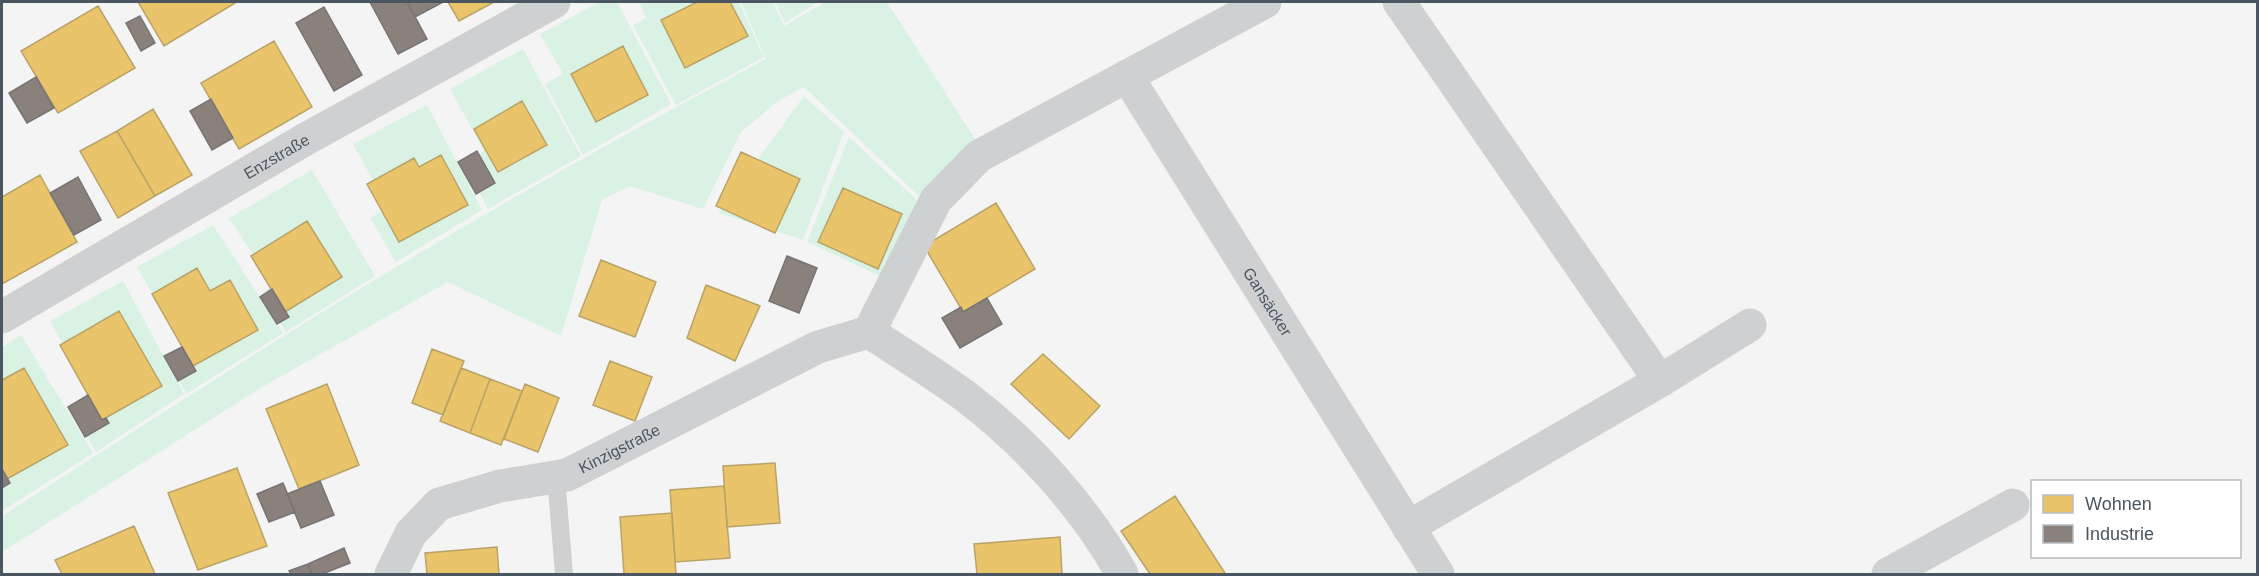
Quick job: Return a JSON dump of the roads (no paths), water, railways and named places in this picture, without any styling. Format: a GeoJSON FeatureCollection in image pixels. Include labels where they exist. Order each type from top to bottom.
{"type":"FeatureCollection","features":[{"type":"Feature","properties":{"kind":"street","name":"Enzstraße"},"geometry":{"type":"LineString","coordinates":[[2,316],[304,140],[554,2]]}},
{"type":"Feature","properties":{"kind":"street"},"geometry":{"type":"LineString","coordinates":[[1122,574],[1108,549],[1040,461],[966,396],[869,332],[936,200],[979,156],[1265,2]]}},
{"type":"Feature","properties":{"kind":"street"},"geometry":{"type":"LineString","coordinates":[[1400,2],[1660,381]]}},
{"type":"Feature","properties":{"kind":"street","name":"Gansäcker"},"geometry":{"type":"LineString","coordinates":[[1127,75],[1438,574]]}},
{"type":"Feature","properties":{"kind":"street"},"geometry":{"type":"LineString","coordinates":[[1408,527],[1660,381],[1750,325]]}},
{"type":"Feature","properties":{"kind":"street","name":"Kinzigstraße"},"geometry":{"type":"LineString","coordinates":[[391,574],[411,533],[439,504],[500,486],[567,475],[818,347],[869,332]]}},
{"type":"Feature","properties":{"kind":"street"},"geometry":{"type":"LineString","coordinates":[[1888,574],[2013,505]]}},
{"type":"Feature","properties":{"kind":"lane"},"geometry":{"type":"LineString","coordinates":[[556,477],[564,574]]}}]}
